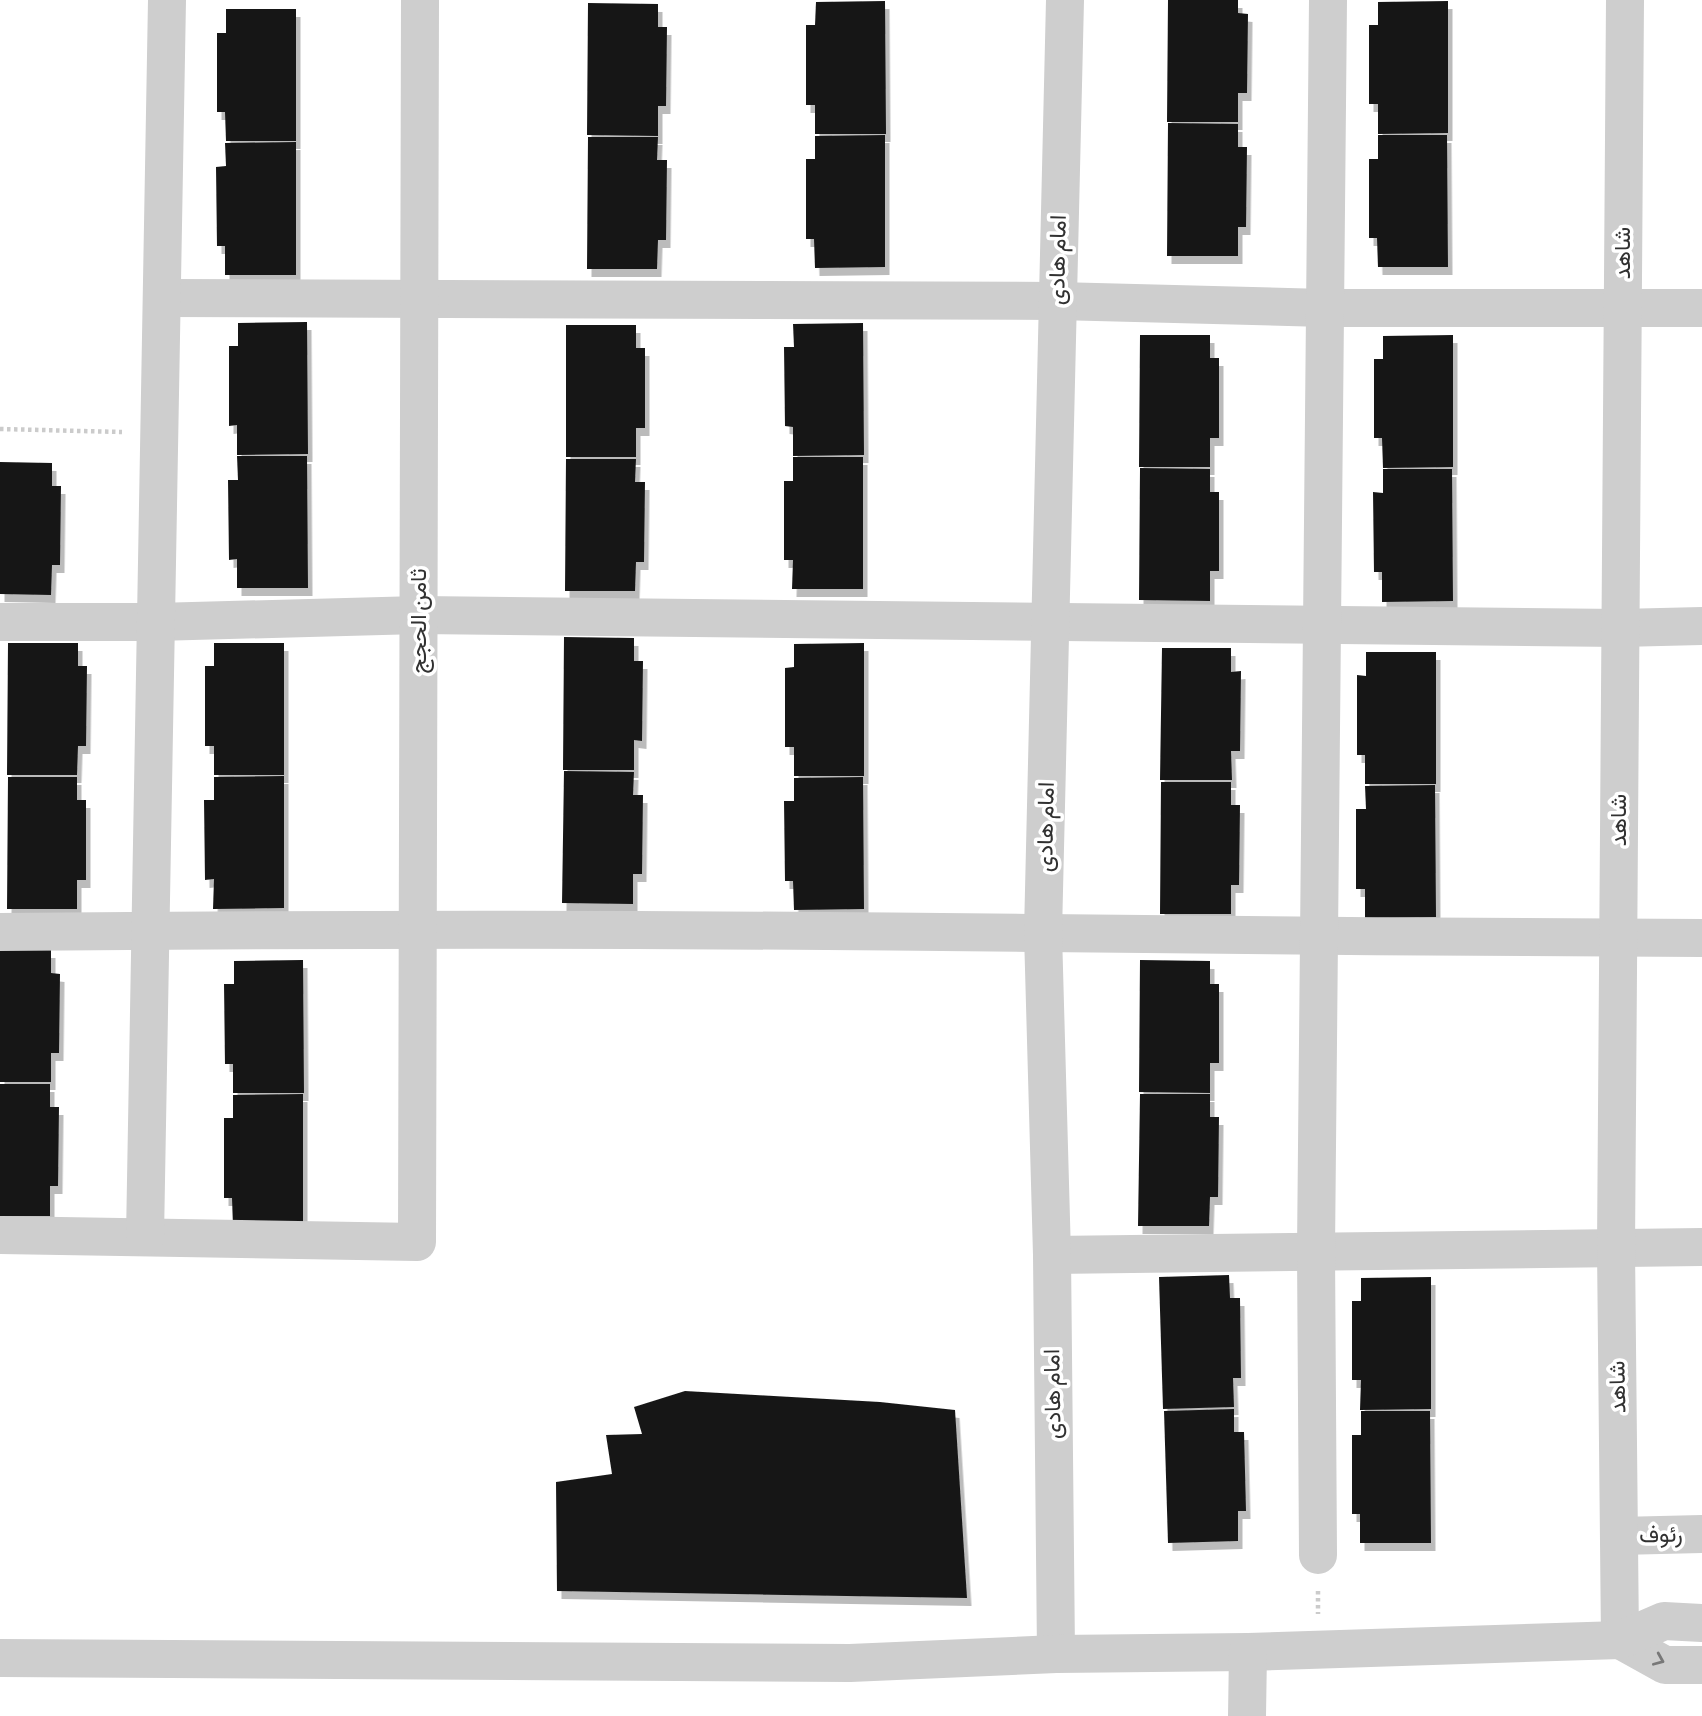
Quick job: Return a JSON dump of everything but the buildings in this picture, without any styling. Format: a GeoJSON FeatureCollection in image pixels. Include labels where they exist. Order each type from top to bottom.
{"type":"FeatureCollection","features":[{"type":"Feature","properties":{"kind":"street"},"geometry":{"type":"LineString","coordinates":[[0,1235],[145,1237],[167,0]]}},
{"type":"Feature","properties":{"kind":"street","name":"ثامن الحجج"},"geometry":{"type":"LineString","coordinates":[[145,1237],[417,1242],[420,0]]}},
{"type":"Feature","properties":{"kind":"street","name":"امام هادی"},"geometry":{"type":"LineString","coordinates":[[1056,1654],[1052,1255],[1044,933],[1065,0]]}},
{"type":"Feature","properties":{"kind":"street"},"geometry":{"type":"LineString","coordinates":[[1318,1555],[1316,1251],[1328,0]]}},
{"type":"Feature","properties":{"kind":"street","name":"شاهد"},"geometry":{"type":"LineString","coordinates":[[1620,1640],[1616,1248],[1625,0]]}},
{"type":"Feature","properties":{"kind":"street"},"geometry":{"type":"LineString","coordinates":[[162,298],[1057,301],[1325,308],[1702,308]]}},
{"type":"Feature","properties":{"kind":"street"},"geometry":{"type":"LineString","coordinates":[[0,622],[156,622],[419,615],[1620,628],[1702,626]]}},
{"type":"Feature","properties":{"kind":"street"},"geometry":{"type":"LineString","coordinates":[[0,932],[418,930],[1702,938]]}},
{"type":"Feature","properties":{"kind":"street"},"geometry":{"type":"LineString","coordinates":[[1052,1255],[1702,1247]]}},
{"type":"Feature","properties":{"kind":"street","name":"رئوف"},"geometry":{"type":"LineString","coordinates":[[1619,1536],[1702,1534]]}},
{"type":"Feature","properties":{"kind":"street"},"geometry":{"type":"LineString","coordinates":[[0,1658],[850,1663],[1056,1654],[1248,1652],[1620,1640],[1664,1622],[1702,1623]]}},
{"type":"Feature","properties":{"kind":"street"},"geometry":{"type":"LineString","coordinates":[[1620,1640],[1665,1665],[1702,1665]]}},
{"type":"Feature","properties":{"kind":"street"},"geometry":{"type":"LineString","coordinates":[[1247,1716],[1248,1652]]}},
{"type":"Feature","properties":{"kind":"path"},"geometry":{"type":"LineString","coordinates":[[0,429],[160,433]]}},
{"type":"Feature","properties":{"kind":"path"},"geometry":{"type":"LineString","coordinates":[[1318,1555],[1318,1650]]}}]}
